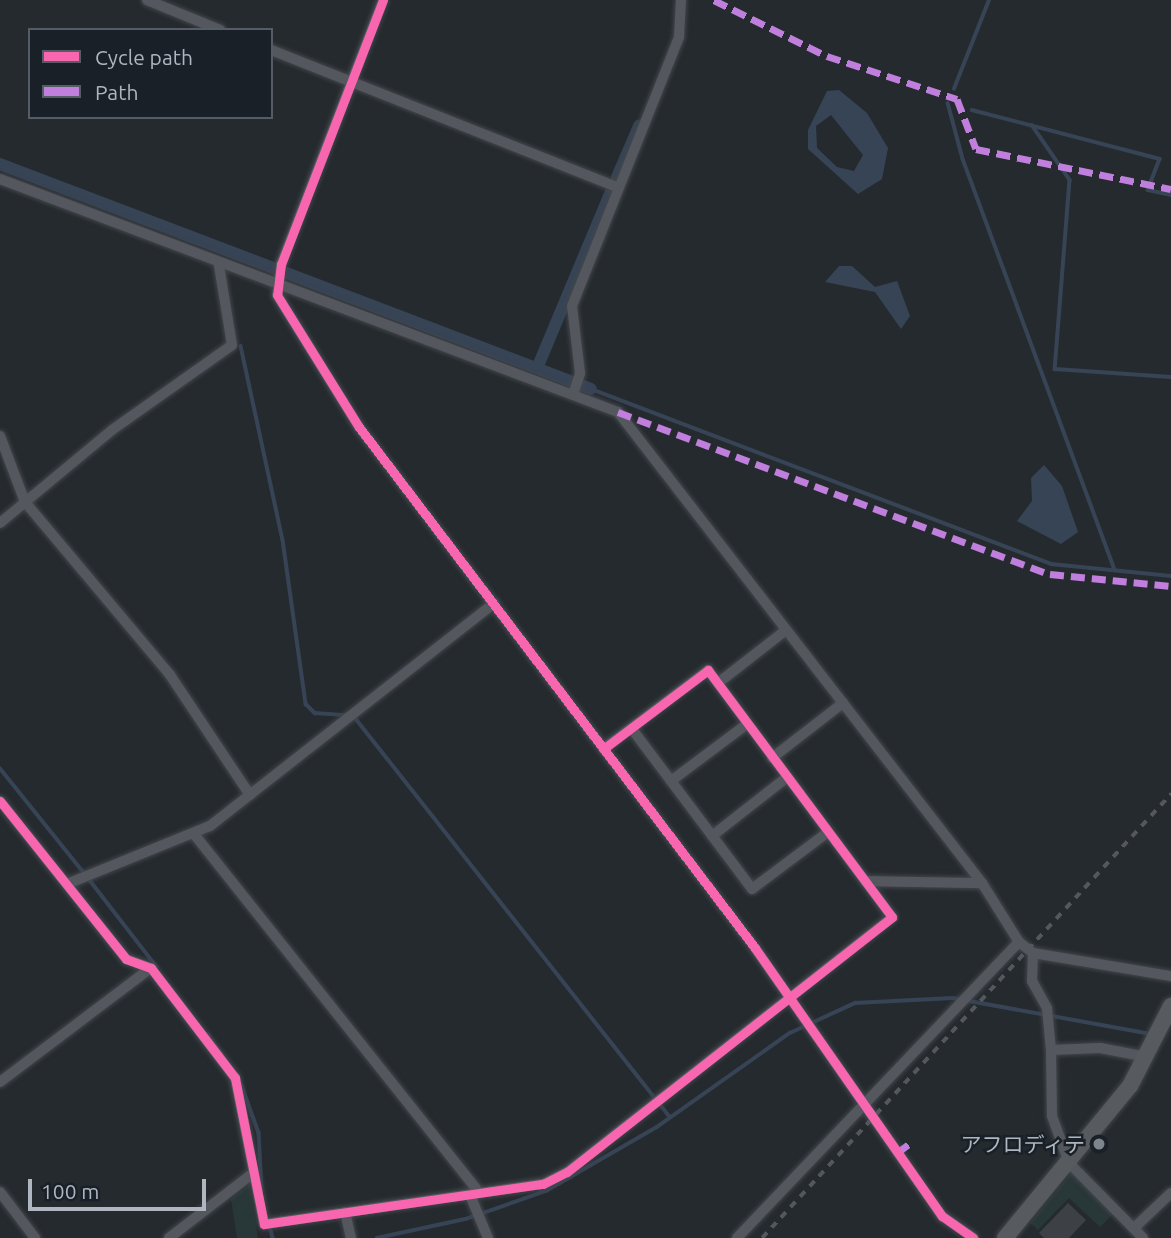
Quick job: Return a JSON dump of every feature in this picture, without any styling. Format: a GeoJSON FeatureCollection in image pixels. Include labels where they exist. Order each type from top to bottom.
{"type":"FeatureCollection","features":[{"type":"Feature","properties":{"kind":"main road"},"geometry":{"type":"LineString","coordinates":[[1005,1238],[1069,1163],[1147,1057],[1170,1008]]}},
{"type":"Feature","properties":{"kind":"street"},"geometry":{"type":"LineString","coordinates":[[147,0],[215,28]]}},
{"type":"Feature","properties":{"kind":"street"},"geometry":{"type":"LineString","coordinates":[[383,0],[276,283],[324,377],[791,997],[942,1216],[973,1238]]}},
{"type":"Feature","properties":{"kind":"street"},"geometry":{"type":"LineString","coordinates":[[573,395],[580,373],[572,306],[679,36],[679,1]]}},
{"type":"Feature","properties":{"kind":"street"},"geometry":{"type":"LineString","coordinates":[[273,51],[617,187]]}},
{"type":"Feature","properties":{"kind":"street"},"geometry":{"type":"LineString","coordinates":[[0,179],[219,266],[276,283],[618,412],[982,883],[1019,942],[1033,953],[1171,976]]}},
{"type":"Feature","properties":{"kind":"street"},"geometry":{"type":"LineString","coordinates":[[0,523],[212,353],[232,345],[219,266]]}},
{"type":"Feature","properties":{"kind":"street"},"geometry":{"type":"LineString","coordinates":[[0,436],[25,502],[170,675],[250,795]]}},
{"type":"Feature","properties":{"kind":"street"},"geometry":{"type":"LineString","coordinates":[[68,884],[194,834],[250,795],[494,603]]}},
{"type":"Feature","properties":{"kind":"street"},"geometry":{"type":"LineString","coordinates":[[718,683],[786,630]]}},
{"type":"Feature","properties":{"kind":"street"},"geometry":{"type":"LineString","coordinates":[[0,801],[126,958],[151,968],[235,1078],[264,1224],[543,1184],[567,1172],[892,917],[708,670],[603,749]]}},
{"type":"Feature","properties":{"kind":"street"},"geometry":{"type":"LineString","coordinates":[[772,758],[843,703]]}},
{"type":"Feature","properties":{"kind":"street"},"geometry":{"type":"LineString","coordinates":[[671,781],[747,724]]}},
{"type":"Feature","properties":{"kind":"street"},"geometry":{"type":"LineString","coordinates":[[632,729],[752,889],[828,832]]}},
{"type":"Feature","properties":{"kind":"street"},"geometry":{"type":"LineString","coordinates":[[712,836],[786,778]]}},
{"type":"Feature","properties":{"kind":"street"},"geometry":{"type":"LineString","coordinates":[[194,834],[473,1192],[488,1238]]}},
{"type":"Feature","properties":{"kind":"street"},"geometry":{"type":"LineString","coordinates":[[865,881],[982,883]]}},
{"type":"Feature","properties":{"kind":"street"},"geometry":{"type":"LineString","coordinates":[[737,1238],[1019,942]]}},
{"type":"Feature","properties":{"kind":"street"},"geometry":{"type":"LineString","coordinates":[[1033,953],[1032,981],[1047,1008],[1052,1116],[1069,1163],[1143,1238]]}},
{"type":"Feature","properties":{"kind":"street"},"geometry":{"type":"LineString","coordinates":[[0,1082],[151,968]]}},
{"type":"Feature","properties":{"kind":"street"},"geometry":{"type":"LineString","coordinates":[[1051,1050],[1100,1048],[1147,1057]]}},
{"type":"Feature","properties":{"kind":"street"},"geometry":{"type":"LineString","coordinates":[[169,1238],[253,1173]]}},
{"type":"Feature","properties":{"kind":"street"},"geometry":{"type":"LineString","coordinates":[[0,1192],[35,1238]]}},
{"type":"Feature","properties":{"kind":"street"},"geometry":{"type":"LineString","coordinates":[[1133,1228],[1171,1193]]}},
{"type":"Feature","properties":{"kind":"street"},"geometry":{"type":"LineString","coordinates":[[345,1212],[351,1238]]}},
{"type":"Feature","properties":{"kind":"shaded area"},"geometry":{"type":"Polygon","coordinates":[[[1075,1169],[1116,1211],[1100,1227],[1069,1198],[1038,1230],[1030,1223],[1075,1169]]]}},
{"type":"Feature","properties":{"kind":"shaded area"},"geometry":{"type":"Polygon","coordinates":[[[249,1185],[258,1238],[237,1238],[231,1199],[249,1185]]]}},
{"type":"Feature","properties":{"kind":"water"},"geometry":{"type":"Polygon","coordinates":[[[839,90],[867,113],[888,148],[882,179],[858,194],[808,149],[808,130],[827,91],[839,90]],[[831,115],[816,126],[817,148],[837,167],[854,171],[863,155],[831,115]]]}},
{"type":"Feature","properties":{"kind":"water"},"geometry":{"type":"Polygon","coordinates":[[[839,266],[852,266],[875,287],[897,281],[910,316],[901,329],[875,292],[825,282],[839,266]]]}},
{"type":"Feature","properties":{"kind":"water"},"geometry":{"type":"Polygon","coordinates":[[[1044,465],[1062,486],[1078,532],[1061,544],[1017,521],[1032,501],[1031,478],[1044,465]]]}},
{"type":"Feature","properties":{"kind":"building"},"geometry":{"type":"Polygon","coordinates":[[[1068,1203],[1086,1220],[1069,1238],[1044,1238],[1039,1233],[1068,1203]]]}},
{"type":"Feature","properties":{"kind":"waterway"},"geometry":{"type":"LineString","coordinates":[[954,89],[989,0]]}},
{"type":"Feature","properties":{"kind":"waterway"},"geometry":{"type":"LineString","coordinates":[[948,103],[963,159],[1115,570]]}},
{"type":"Feature","properties":{"kind":"waterway"},"geometry":{"type":"LineString","coordinates":[[972,110],[1160,159],[1148,190],[1171,195]]}},
{"type":"Feature","properties":{"kind":"waterway"},"geometry":{"type":"LineString","coordinates":[[1032,125],[1070,180],[1055,369],[1171,377]]}},
{"type":"Feature","properties":{"kind":"waterway"},"geometry":{"type":"LineString","coordinates":[[617,177],[639,126]]}},
{"type":"Feature","properties":{"kind":"waterway"},"geometry":{"type":"LineString","coordinates":[[0,164],[591,389]]}},
{"type":"Feature","properties":{"kind":"waterway"},"geometry":{"type":"LineString","coordinates":[[538,366],[612,189]]}},
{"type":"Feature","properties":{"kind":"waterway"},"geometry":{"type":"LineString","coordinates":[[241,346],[283,540],[306,704],[315,713],[345,715]]}},
{"type":"Feature","properties":{"kind":"waterway"},"geometry":{"type":"LineString","coordinates":[[591,389],[1051,564],[1171,576]]}},
{"type":"Feature","properties":{"kind":"waterway"},"geometry":{"type":"LineString","coordinates":[[353,715],[670,1117]]}},
{"type":"Feature","properties":{"kind":"waterway"},"geometry":{"type":"LineString","coordinates":[[0,768],[84,873]]}},
{"type":"Feature","properties":{"kind":"waterway"},"geometry":{"type":"LineString","coordinates":[[89,879],[157,967]]}},
{"type":"Feature","properties":{"kind":"waterway"},"geometry":{"type":"LineString","coordinates":[[377,1238],[466,1219],[546,1191],[657,1127],[790,1033],[855,1003],[953,998],[1151,1034]]}},
{"type":"Feature","properties":{"kind":"waterway"},"geometry":{"type":"LineString","coordinates":[[208,1034],[222,1054]]}},
{"type":"Feature","properties":{"kind":"waterway"},"geometry":{"type":"LineString","coordinates":[[240,1080],[259,1133],[262,1191]]}},
{"type":"Feature","properties":{"kind":"waterway"},"geometry":{"type":"LineString","coordinates":[[270,1226],[273,1238]]}},
{"type":"Feature","properties":{"kind":"railway"},"geometry":{"type":"LineString","coordinates":[[762,1238],[1171,794]]}},
{"type":"Feature","properties":{"kind":"marked path"},"geometry":{"type":"LineString","coordinates":[[714,0],[827,56],[957,99],[976,149],[1171,189]]}},
{"type":"Feature","properties":{"kind":"marked path"},"geometry":{"type":"LineString","coordinates":[[618,412],[1050,574],[1171,586]]}},
{"type":"Feature","properties":{"kind":"marked path"},"geometry":{"type":"LineString","coordinates":[[897,1153],[913,1141]]}},
{"type":"Feature","properties":{"kind":"cycle path"},"geometry":{"type":"LineString","coordinates":[[383,0],[281,264],[277,295],[359,427],[755,948],[942,1216],[973,1238]]}},
{"type":"Feature","properties":{"kind":"cycle path"},"geometry":{"type":"LineString","coordinates":[[0,801],[126,959],[151,968],[235,1078],[264,1224],[543,1184],[567,1172],[892,917],[708,670],[603,749]]}},
{"type":"Feature","properties":{"kind":"place","name":"アフロディテ"},"geometry":{"type":"Point","coordinates":[1099,1144]}}]}
